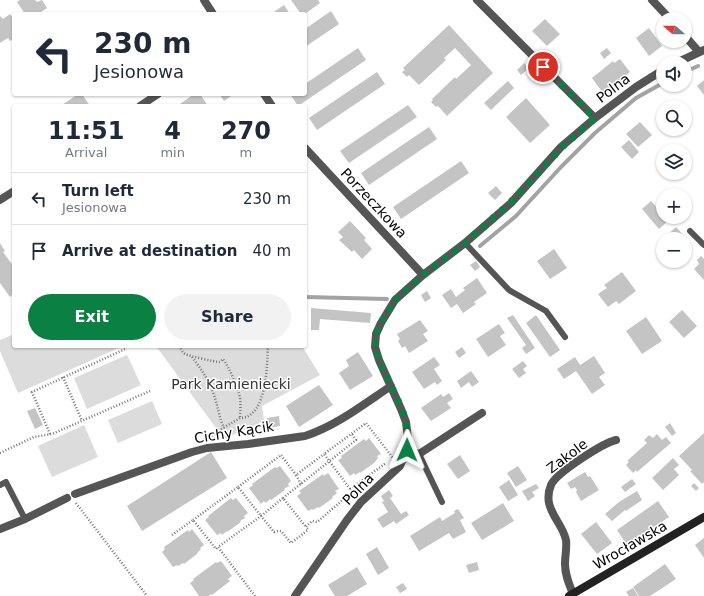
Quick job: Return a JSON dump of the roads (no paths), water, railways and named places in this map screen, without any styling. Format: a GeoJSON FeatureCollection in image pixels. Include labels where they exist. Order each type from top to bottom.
{"type":"FeatureCollection","features":[{"type":"Feature","properties":{"kind":"main road","name":"Wrocławska"},"geometry":{"type":"LineString","coordinates":[[571,595],[704,517]]}},
{"type":"Feature","properties":{"kind":"street"},"geometry":{"type":"LineString","coordinates":[[204,0],[211,12]]}},
{"type":"Feature","properties":{"kind":"street"},"geometry":{"type":"LineString","coordinates":[[477,0],[595,118]]}},
{"type":"Feature","properties":{"kind":"street"},"geometry":{"type":"LineString","coordinates":[[652,0],[663,12]]}},
{"type":"Feature","properties":{"kind":"street"},"geometry":{"type":"LineString","coordinates":[[692,43],[702,53],[692,57]]}},
{"type":"Feature","properties":{"kind":"street","name":"Polna"},"geometry":{"type":"LineString","coordinates":[[295,596],[347,520],[361,502],[400,466],[407,450],[408,439],[406,422],[402,409],[379,360],[375,347],[376,334],[395,300],[423,275],[465,243],[510,203],[562,147],[595,118],[636,87],[656,74]]}},
{"type":"Feature","properties":{"kind":"street"},"geometry":{"type":"LineString","coordinates":[[143,104],[155,96]]}},
{"type":"Feature","properties":{"kind":"street","name":"Porzeczkowa"},"geometry":{"type":"LineString","coordinates":[[307,150],[423,275]]}},
{"type":"Feature","properties":{"kind":"street"},"geometry":{"type":"LineString","coordinates":[[0,200],[12,192]]}},
{"type":"Feature","properties":{"kind":"street","name":"Cichy Kącik"},"geometry":{"type":"LineString","coordinates":[[75,498],[192,452],[207,448],[305,436],[335,422],[391,386]]}},
{"type":"Feature","properties":{"kind":"street"},"geometry":{"type":"LineString","coordinates":[[407,450],[419,454],[482,413]]}},
{"type":"Feature","properties":{"kind":"street","name":"Zakole"},"geometry":{"type":"LineString","coordinates":[[571,595],[565,574],[567,544],[565,537],[552,513],[549,502],[551,485],[557,477],[584,457],[609,442],[616,440]]}},
{"type":"Feature","properties":{"kind":"street"},"geometry":{"type":"LineString","coordinates":[[0,529],[67,498]]}},
{"type":"Feature","properties":{"kind":"lane"},"geometry":{"type":"LineString","coordinates":[[690,231],[704,245]]}},
{"type":"Feature","properties":{"kind":"lane"},"geometry":{"type":"LineString","coordinates":[[465,243],[509,290],[546,311],[565,337]]}},
{"type":"Feature","properties":{"kind":"lane"},"geometry":{"type":"LineString","coordinates":[[419,454],[442,502]]}},
{"type":"Feature","properties":{"kind":"lane"},"geometry":{"type":"LineString","coordinates":[[0,485],[6,482],[24,519]]}},
{"type":"Feature","properties":{"kind":"waterway"},"geometry":{"type":"LineString","coordinates":[[692,69],[698,66]]}},
{"type":"Feature","properties":{"kind":"waterway"},"geometry":{"type":"LineString","coordinates":[[480,246],[516,216],[595,133],[636,98],[656,87]]}},
{"type":"Feature","properties":{"kind":"waterway"},"geometry":{"type":"LineString","coordinates":[[307,297],[387,299]]}},
{"type":"Feature","properties":{"kind":"park label","name":"Park Kamieniecki"},"geometry":{"type":"Point","coordinates":[231,384]}}]}
